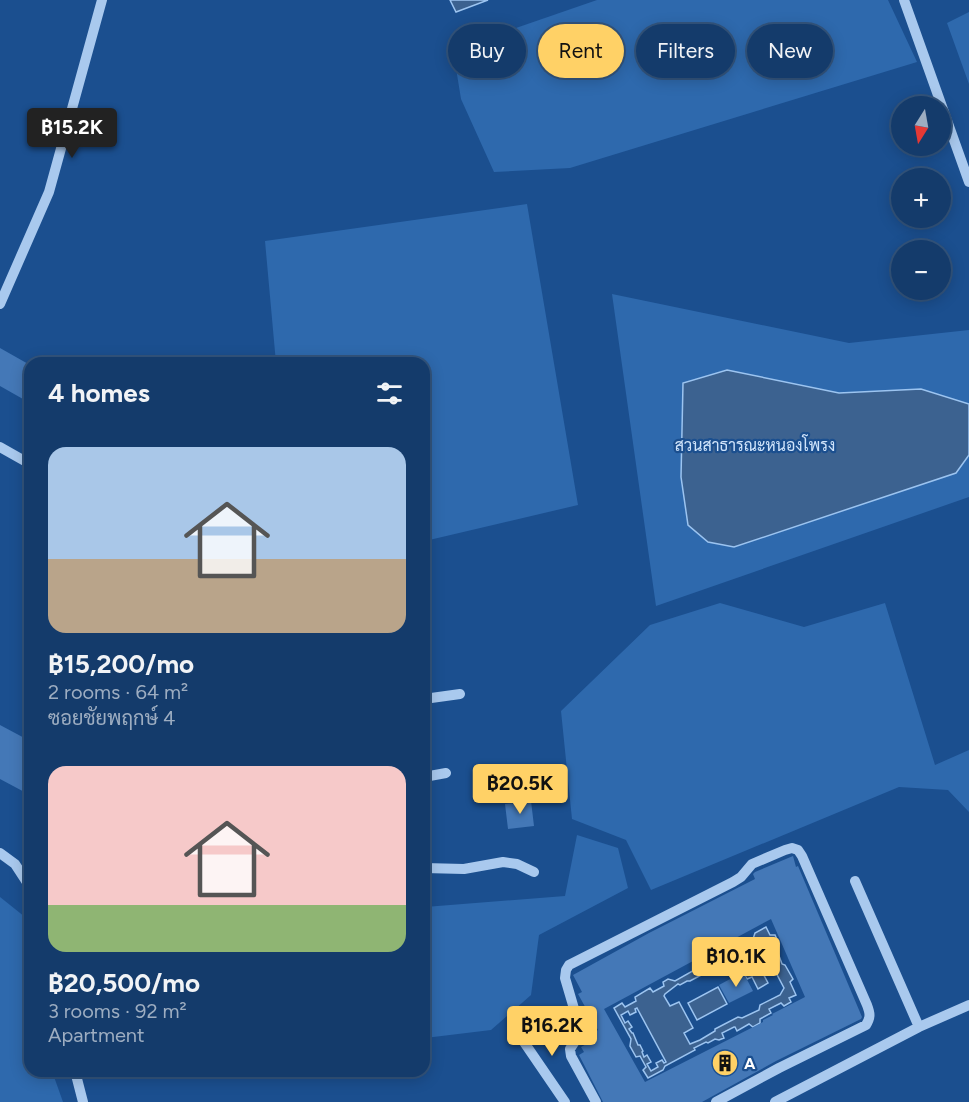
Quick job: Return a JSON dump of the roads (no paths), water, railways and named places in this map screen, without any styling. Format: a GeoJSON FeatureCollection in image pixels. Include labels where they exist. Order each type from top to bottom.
{"type":"FeatureCollection","features":[{"type":"Feature","properties":{"kind":"street"},"geometry":{"type":"LineString","coordinates":[[0,304],[49,192],[102,0]]}},
{"type":"Feature","properties":{"kind":"street"},"geometry":{"type":"LineString","coordinates":[[904,0],[969,182]]}},
{"type":"Feature","properties":{"kind":"street"},"geometry":{"type":"LineString","coordinates":[[0,447],[24,461]]}},
{"type":"Feature","properties":{"kind":"street"},"geometry":{"type":"LineString","coordinates":[[430,698],[460,694]]}},
{"type":"Feature","properties":{"kind":"street"},"geometry":{"type":"LineString","coordinates":[[430,776],[446,772]]}},
{"type":"Feature","properties":{"kind":"street"},"geometry":{"type":"LineString","coordinates":[[596,1102],[571,1056],[570,1049],[580,1029],[565,978],[569,965],[733,882],[741,877],[752,864],[792,848],[798,850],[802,856],[867,1005],[870,1020],[866,1025],[716,1102]]}},
{"type":"Feature","properties":{"kind":"street"},"geometry":{"type":"LineString","coordinates":[[0,853],[15,864],[24,878]]}},
{"type":"Feature","properties":{"kind":"street"},"geometry":{"type":"LineString","coordinates":[[430,868],[464,869],[503,862],[517,864],[534,873]]}},
{"type":"Feature","properties":{"kind":"street"},"geometry":{"type":"LineString","coordinates":[[855,881],[919,1028]]}},
{"type":"Feature","properties":{"kind":"street"},"geometry":{"type":"LineString","coordinates":[[775,1102],[969,1005]]}},
{"type":"Feature","properties":{"kind":"street"},"geometry":{"type":"LineString","coordinates":[[515,1029],[565,1102]]}},
{"type":"Feature","properties":{"kind":"street"},"geometry":{"type":"LineString","coordinates":[[77,1077],[83,1102]]}},
{"type":"Feature","properties":{"kind":"place","name":"A"},"geometry":{"type":"Point","coordinates":[725,1063]}},
{"type":"Feature","properties":{"kind":"park label","name":"สวนสาธารณะหนองโพรง"},"geometry":{"type":"Point","coordinates":[755,445]}}]}
